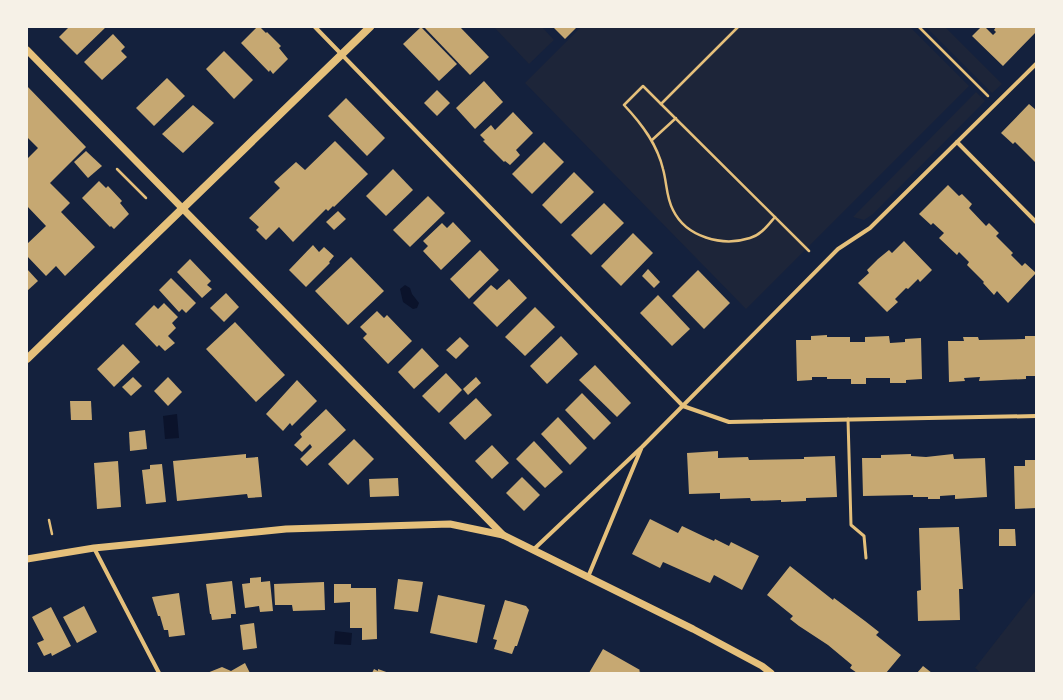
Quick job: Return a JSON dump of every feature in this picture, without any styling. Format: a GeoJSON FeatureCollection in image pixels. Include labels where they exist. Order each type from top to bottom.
{"type":"FeatureCollection","features":[{"type":"Feature","properties":{"kind":"main road"},"geometry":{"type":"LineString","coordinates":[[27,359],[182,207],[370,27]]}},
{"type":"Feature","properties":{"kind":"street"},"geometry":{"type":"LineString","coordinates":[[315,27],[683,406],[729,422],[1036,416]]}},
{"type":"Feature","properties":{"kind":"street"},"geometry":{"type":"LineString","coordinates":[[27,50],[503,536]]}},
{"type":"Feature","properties":{"kind":"street"},"geometry":{"type":"LineString","coordinates":[[532,550],[642,447],[838,250],[870,228],[1036,64]]}},
{"type":"Feature","properties":{"kind":"street"},"geometry":{"type":"LineString","coordinates":[[957,142],[1036,222]]}},
{"type":"Feature","properties":{"kind":"street"},"geometry":{"type":"LineString","coordinates":[[588,577],[642,447]]}},
{"type":"Feature","properties":{"kind":"street"},"geometry":{"type":"LineString","coordinates":[[27,559],[94,548],[286,529],[450,524],[503,536],[693,629],[762,666],[771,673]]}},
{"type":"Feature","properties":{"kind":"street"},"geometry":{"type":"LineString","coordinates":[[94,548],[159,673]]}},
{"type":"Feature","properties":{"kind":"lane"},"geometry":{"type":"LineString","coordinates":[[848,419],[851,525],[864,536],[866,558]]}},
{"type":"Feature","properties":{"kind":"path"},"geometry":{"type":"LineString","coordinates":[[661,104],[738,27]]}},
{"type":"Feature","properties":{"kind":"path"},"geometry":{"type":"LineString","coordinates":[[919,27],[996,104]]}},
{"type":"Feature","properties":{"kind":"path"},"geometry":{"type":"LineString","coordinates":[[775,217],[759,234],[750,238],[737,240],[713,239],[694,232],[682,223],[673,212],[667,199],[660,158],[652,140],[636,118],[624,105],[643,86],[676,118],[775,217],[809,252]]}},
{"type":"Feature","properties":{"kind":"path"},"geometry":{"type":"LineString","coordinates":[[652,140],[676,118]]}},
{"type":"Feature","properties":{"kind":"path"},"geometry":{"type":"LineString","coordinates":[[117,169],[146,198]]}},
{"type":"Feature","properties":{"kind":"path"},"geometry":{"type":"LineString","coordinates":[[49,520],[52,534]]}},
{"type":"Feature","properties":{"kind":"shaded area"},"geometry":{"type":"Polygon","coordinates":[[[494,27],[542,27],[554,40],[529,64],[494,27]]]}},
{"type":"Feature","properties":{"kind":"shaded area"},"geometry":{"type":"Polygon","coordinates":[[[581,27],[910,27],[969,86],[746,309],[525,83],[581,27]]]}},
{"type":"Feature","properties":{"kind":"shaded area"},"geometry":{"type":"Polygon","coordinates":[[[926,27],[945,27],[1002,84],[992,93],[926,27]]]}},
{"type":"Feature","properties":{"kind":"shaded area"},"geometry":{"type":"Polygon","coordinates":[[[976,92],[985,101],[873,214],[864,220],[853,217],[976,92]]]}},
{"type":"Feature","properties":{"kind":"shaded area"},"geometry":{"type":"Polygon","coordinates":[[[405,285],[410,288],[412,294],[419,303],[417,308],[413,309],[403,302],[400,289],[405,285]]]}},
{"type":"Feature","properties":{"kind":"shaded area"},"geometry":{"type":"Polygon","coordinates":[[[177,414],[179,438],[165,439],[163,416],[177,414]]]}},
{"type":"Feature","properties":{"kind":"shaded area"},"geometry":{"type":"Polygon","coordinates":[[[1036,590],[1036,673],[981,673],[975,668],[1036,590]]]}},
{"type":"Feature","properties":{"kind":"shaded area"},"geometry":{"type":"Polygon","coordinates":[[[335,631],[352,633],[351,645],[334,644],[335,631]]]}},
{"type":"Feature","properties":{"kind":"building"},"geometry":{"type":"Polygon","coordinates":[[[69,27],[106,27],[77,55],[59,37],[69,27]]]}},
{"type":"Feature","properties":{"kind":"building"},"geometry":{"type":"Polygon","coordinates":[[[257,27],[260,27],[266,33],[267,32],[281,46],[279,48],[288,59],[273,74],[270,70],[269,72],[241,43],[257,27]]]}},
{"type":"Feature","properties":{"kind":"building"},"geometry":{"type":"Polygon","coordinates":[[[421,27],[457,64],[439,81],[403,44],[421,27]]]}},
{"type":"Feature","properties":{"kind":"building"},"geometry":{"type":"Polygon","coordinates":[[[424,27],[460,27],[489,57],[470,75],[424,27]]]}},
{"type":"Feature","properties":{"kind":"building"},"geometry":{"type":"Polygon","coordinates":[[[553,27],[577,27],[565,39],[553,27]]]}},
{"type":"Feature","properties":{"kind":"building"},"geometry":{"type":"Polygon","coordinates":[[[981,27],[985,27],[993,35],[996,32],[994,30],[996,27],[1036,27],[1036,32],[1003,66],[972,36],[981,27]]]}},
{"type":"Feature","properties":{"kind":"building"},"geometry":{"type":"Polygon","coordinates":[[[113,34],[125,47],[121,51],[127,57],[102,80],[84,62],[113,34]]]}},
{"type":"Feature","properties":{"kind":"building"},"geometry":{"type":"Polygon","coordinates":[[[224,51],[253,80],[234,99],[206,69],[224,51]]]}},
{"type":"Feature","properties":{"kind":"building"},"geometry":{"type":"Polygon","coordinates":[[[167,78],[185,96],[154,126],[136,108],[167,78]]]}},
{"type":"Feature","properties":{"kind":"building"},"geometry":{"type":"Polygon","coordinates":[[[484,81],[503,102],[475,129],[456,108],[484,81]]]}},
{"type":"Feature","properties":{"kind":"building"},"geometry":{"type":"Polygon","coordinates":[[[27,86],[86,147],[50,183],[70,203],[61,212],[95,247],[65,276],[56,266],[46,276],[27,256],[27,244],[46,226],[27,206],[27,159],[38,148],[27,137],[27,86]]]}},
{"type":"Feature","properties":{"kind":"building"},"geometry":{"type":"Polygon","coordinates":[[[437,90],[450,103],[437,116],[424,103],[437,90]]]}},
{"type":"Feature","properties":{"kind":"building"},"geometry":{"type":"Polygon","coordinates":[[[346,98],[385,138],[367,156],[328,116],[346,98]]]}},
{"type":"Feature","properties":{"kind":"building"},"geometry":{"type":"Polygon","coordinates":[[[1029,104],[1036,110],[1036,163],[1015,142],[1013,144],[1001,133],[1029,104]]]}},
{"type":"Feature","properties":{"kind":"building"},"geometry":{"type":"Polygon","coordinates":[[[193,105],[214,123],[183,153],[162,134],[193,105]]]}},
{"type":"Feature","properties":{"kind":"building"},"geometry":{"type":"Polygon","coordinates":[[[513,112],[533,133],[516,150],[520,155],[510,165],[505,161],[504,162],[483,141],[485,140],[480,135],[491,125],[495,130],[513,112]]]}},
{"type":"Feature","properties":{"kind":"building"},"geometry":{"type":"Polygon","coordinates":[[[335,141],[368,174],[334,207],[333,206],[328,211],[326,209],[293,242],[279,227],[266,240],[256,230],[259,227],[249,218],[280,188],[274,182],[296,162],[305,170],[335,141]]]}},
{"type":"Feature","properties":{"kind":"building"},"geometry":{"type":"Polygon","coordinates":[[[544,142],[564,162],[532,194],[512,174],[544,142]]]}},
{"type":"Feature","properties":{"kind":"building"},"geometry":{"type":"Polygon","coordinates":[[[86,151],[102,166],[88,178],[74,162],[86,151]]]}},
{"type":"Feature","properties":{"kind":"building"},"geometry":{"type":"Polygon","coordinates":[[[393,169],[413,190],[386,216],[366,196],[393,169]]]}},
{"type":"Feature","properties":{"kind":"building"},"geometry":{"type":"Polygon","coordinates":[[[574,172],[594,192],[561,224],[542,205],[574,172]]]}},
{"type":"Feature","properties":{"kind":"building"},"geometry":{"type":"Polygon","coordinates":[[[99,181],[106,188],[108,186],[122,201],[120,203],[129,214],[114,229],[111,226],[110,227],[82,198],[99,181]]]}},
{"type":"Feature","properties":{"kind":"building"},"geometry":{"type":"Polygon","coordinates":[[[948,185],[959,196],[962,194],[972,204],[969,208],[986,226],[989,223],[999,233],[996,236],[1013,253],[1011,255],[1022,266],[1025,263],[1036,273],[1008,303],[997,291],[994,295],[983,283],[984,282],[967,265],[969,262],[959,252],[957,255],[939,238],[944,233],[933,223],[931,225],[919,214],[948,185]]]}},
{"type":"Feature","properties":{"kind":"building"},"geometry":{"type":"Polygon","coordinates":[[[428,196],[445,213],[410,247],[393,230],[428,196]]]}},
{"type":"Feature","properties":{"kind":"building"},"geometry":{"type":"Polygon","coordinates":[[[604,203],[624,223],[591,255],[571,235],[604,203]]]}},
{"type":"Feature","properties":{"kind":"building"},"geometry":{"type":"Polygon","coordinates":[[[338,211],[346,219],[334,230],[326,222],[338,211]]]}},
{"type":"Feature","properties":{"kind":"building"},"geometry":{"type":"Polygon","coordinates":[[[453,222],[471,241],[441,270],[423,251],[428,246],[423,241],[442,223],[447,228],[453,222]]]}},
{"type":"Feature","properties":{"kind":"building"},"geometry":{"type":"Polygon","coordinates":[[[633,233],[653,253],[621,286],[601,266],[633,233]]]}},
{"type":"Feature","properties":{"kind":"building"},"geometry":{"type":"Polygon","coordinates":[[[904,241],[932,270],[920,282],[918,279],[908,289],[906,288],[895,299],[898,302],[887,312],[858,283],[869,273],[867,270],[878,259],[889,250],[892,253],[904,241]]]}},
{"type":"Feature","properties":{"kind":"building"},"geometry":{"type":"Polygon","coordinates":[[[313,245],[319,252],[324,247],[334,256],[329,262],[330,263],[306,287],[289,270],[313,245]]]}},
{"type":"Feature","properties":{"kind":"building"},"geometry":{"type":"Polygon","coordinates":[[[480,250],[499,270],[469,299],[450,279],[480,250]]]}},
{"type":"Feature","properties":{"kind":"building"},"geometry":{"type":"Polygon","coordinates":[[[351,257],[384,291],[348,325],[315,291],[351,257]]]}},
{"type":"Feature","properties":{"kind":"building"},"geometry":{"type":"Polygon","coordinates":[[[190,259],[211,281],[207,285],[212,289],[202,298],[177,272],[190,259]]]}},
{"type":"Feature","properties":{"kind":"building"},"geometry":{"type":"Polygon","coordinates":[[[27,269],[38,281],[27,291],[27,269]]]}},
{"type":"Feature","properties":{"kind":"building"},"geometry":{"type":"Polygon","coordinates":[[[648,269],[660,282],[654,288],[642,276],[648,269]]]}},
{"type":"Feature","properties":{"kind":"building"},"geometry":{"type":"Polygon","coordinates":[[[698,270],[730,303],[704,329],[672,296],[698,270]]]}},
{"type":"Feature","properties":{"kind":"building"},"geometry":{"type":"Polygon","coordinates":[[[171,278],[196,303],[186,313],[182,309],[179,312],[159,290],[171,278]]]}},
{"type":"Feature","properties":{"kind":"building"},"geometry":{"type":"Polygon","coordinates":[[[509,279],[527,298],[497,327],[473,303],[491,285],[497,290],[509,279]]]}},
{"type":"Feature","properties":{"kind":"building"},"geometry":{"type":"Polygon","coordinates":[[[226,293],[239,307],[224,322],[210,308],[226,293]]]}},
{"type":"Feature","properties":{"kind":"building"},"geometry":{"type":"Polygon","coordinates":[[[658,295],[690,329],[672,346],[640,313],[658,295]]]}},
{"type":"Feature","properties":{"kind":"building"},"geometry":{"type":"Polygon","coordinates":[[[164,303],[178,317],[172,323],[176,328],[168,336],[175,343],[165,351],[159,345],[157,347],[135,324],[154,305],[158,309],[164,303]]]}},
{"type":"Feature","properties":{"kind":"building"},"geometry":{"type":"Polygon","coordinates":[[[535,307],[555,327],[525,356],[505,337],[535,307]]]}},
{"type":"Feature","properties":{"kind":"building"},"geometry":{"type":"Polygon","coordinates":[[[377,311],[384,318],[387,315],[412,341],[388,364],[363,338],[367,334],[360,327],[377,311]]]}},
{"type":"Feature","properties":{"kind":"building"},"geometry":{"type":"Polygon","coordinates":[[[235,322],[285,375],[256,402],[206,349],[235,322]]]}},
{"type":"Feature","properties":{"kind":"building"},"geometry":{"type":"Polygon","coordinates":[[[827,335],[827,337],[850,337],[850,342],[865,342],[865,337],[889,336],[890,343],[905,342],[905,339],[921,338],[922,379],[906,380],[906,383],[890,383],[890,378],[866,378],[866,384],[851,384],[851,379],[827,379],[827,377],[812,377],[812,380],[797,381],[796,340],[811,340],[811,336],[827,335]]]}},
{"type":"Feature","properties":{"kind":"building"},"geometry":{"type":"Polygon","coordinates":[[[561,336],[578,354],[547,384],[530,366],[561,336]]]}},
{"type":"Feature","properties":{"kind":"building"},"geometry":{"type":"Polygon","coordinates":[[[1025,336],[1036,336],[1036,376],[1026,376],[1026,379],[979,381],[980,377],[964,378],[965,381],[949,382],[948,341],[964,341],[963,337],[978,337],[979,340],[1025,339],[1025,336]]]}},
{"type":"Feature","properties":{"kind":"building"},"geometry":{"type":"Polygon","coordinates":[[[460,337],[469,346],[456,359],[446,350],[460,337]]]}},
{"type":"Feature","properties":{"kind":"building"},"geometry":{"type":"Polygon","coordinates":[[[123,344],[140,362],[114,387],[97,369],[123,344]]]}},
{"type":"Feature","properties":{"kind":"building"},"geometry":{"type":"Polygon","coordinates":[[[422,348],[439,366],[414,389],[398,372],[422,348]]]}},
{"type":"Feature","properties":{"kind":"building"},"geometry":{"type":"Polygon","coordinates":[[[595,365],[631,403],[617,417],[579,380],[595,365]]]}},
{"type":"Feature","properties":{"kind":"building"},"geometry":{"type":"Polygon","coordinates":[[[446,373],[462,390],[439,413],[422,396],[446,373]]]}},
{"type":"Feature","properties":{"kind":"building"},"geometry":{"type":"Polygon","coordinates":[[[133,377],[142,386],[131,396],[122,387],[133,377]]]}},
{"type":"Feature","properties":{"kind":"building"},"geometry":{"type":"Polygon","coordinates":[[[168,377],[182,392],[168,406],[154,391],[168,377]]]}},
{"type":"Feature","properties":{"kind":"building"},"geometry":{"type":"Polygon","coordinates":[[[476,377],[481,383],[468,395],[463,389],[476,377]]]}},
{"type":"Feature","properties":{"kind":"building"},"geometry":{"type":"Polygon","coordinates":[[[297,380],[317,401],[292,426],[290,423],[283,431],[266,414],[297,380]]]}},
{"type":"Feature","properties":{"kind":"building"},"geometry":{"type":"Polygon","coordinates":[[[582,393],[611,423],[594,440],[565,410],[582,393]]]}},
{"type":"Feature","properties":{"kind":"building"},"geometry":{"type":"Polygon","coordinates":[[[476,398],[492,415],[465,440],[449,423],[476,398]]]}},
{"type":"Feature","properties":{"kind":"building"},"geometry":{"type":"Polygon","coordinates":[[[70,401],[91,401],[92,420],[71,420],[70,401]]]}},
{"type":"Feature","properties":{"kind":"building"},"geometry":{"type":"Polygon","coordinates":[[[326,409],[346,430],[307,466],[300,459],[312,447],[310,444],[302,452],[294,445],[302,437],[300,434],[326,409]]]}},
{"type":"Feature","properties":{"kind":"building"},"geometry":{"type":"Polygon","coordinates":[[[558,417],[587,448],[570,465],[541,434],[558,417]]]}},
{"type":"Feature","properties":{"kind":"building"},"geometry":{"type":"Polygon","coordinates":[[[145,430],[147,449],[130,451],[129,432],[145,430]]]}},
{"type":"Feature","properties":{"kind":"building"},"geometry":{"type":"Polygon","coordinates":[[[354,439],[374,459],[348,485],[328,464],[354,439]]]}},
{"type":"Feature","properties":{"kind":"building"},"geometry":{"type":"Polygon","coordinates":[[[534,441],[563,472],[545,488],[516,459],[534,441]]]}},
{"type":"Feature","properties":{"kind":"building"},"geometry":{"type":"Polygon","coordinates":[[[492,445],[509,463],[492,479],[475,461],[492,445]]]}},
{"type":"Feature","properties":{"kind":"building"},"geometry":{"type":"Polygon","coordinates":[[[718,451],[718,458],[748,457],[749,460],[804,459],[804,457],[835,456],[837,497],[806,498],[806,501],[781,502],[781,500],[751,501],[750,498],[720,499],[720,493],[689,494],[687,453],[718,451]]]}},
{"type":"Feature","properties":{"kind":"building"},"geometry":{"type":"Polygon","coordinates":[[[246,454],[246,458],[258,457],[262,497],[248,498],[247,494],[177,501],[173,461],[246,454]]]}},
{"type":"Feature","properties":{"kind":"building"},"geometry":{"type":"Polygon","coordinates":[[[911,454],[911,456],[926,457],[953,454],[954,459],[985,458],[987,497],[955,499],[955,495],[940,496],[940,499],[928,499],[928,497],[913,497],[913,495],[863,496],[862,458],[881,458],[881,455],[911,454]]]}},
{"type":"Feature","properties":{"kind":"building"},"geometry":{"type":"Polygon","coordinates":[[[1025,460],[1036,460],[1036,508],[1015,509],[1014,466],[1025,466],[1025,460]]]}},
{"type":"Feature","properties":{"kind":"building"},"geometry":{"type":"Polygon","coordinates":[[[118,461],[121,507],[97,509],[94,463],[118,461]]]}},
{"type":"Feature","properties":{"kind":"building"},"geometry":{"type":"Polygon","coordinates":[[[162,464],[166,502],[146,504],[142,470],[150,469],[150,465],[162,464]]]}},
{"type":"Feature","properties":{"kind":"building"},"geometry":{"type":"Polygon","coordinates":[[[522,477],[540,495],[524,511],[506,493],[522,477]]]}},
{"type":"Feature","properties":{"kind":"building"},"geometry":{"type":"Polygon","coordinates":[[[398,478],[399,496],[370,497],[369,479],[398,478]]]}},
{"type":"Feature","properties":{"kind":"building"},"geometry":{"type":"Polygon","coordinates":[[[650,519],[678,533],[682,526],[714,541],[715,539],[729,546],[731,542],[759,556],[742,590],[714,575],[710,583],[663,562],[660,568],[632,554],[650,519]]]}},
{"type":"Feature","properties":{"kind":"building"},"geometry":{"type":"Polygon","coordinates":[[[959,527],[963,589],[959,589],[960,620],[918,621],[917,591],[921,590],[919,528],[959,527]]]}},
{"type":"Feature","properties":{"kind":"building"},"geometry":{"type":"Polygon","coordinates":[[[999,529],[1015,529],[1016,546],[999,546],[999,529]]]}},
{"type":"Feature","properties":{"kind":"building"},"geometry":{"type":"Polygon","coordinates":[[[790,566],[833,600],[834,598],[879,632],[876,635],[901,655],[886,673],[857,673],[850,668],[852,665],[828,645],[790,619],[793,616],[767,595],[790,566]]]}},
{"type":"Feature","properties":{"kind":"building"},"geometry":{"type":"Polygon","coordinates":[[[261,577],[261,582],[270,581],[273,611],[260,612],[259,606],[245,608],[242,584],[250,583],[250,578],[261,577]]]}},
{"type":"Feature","properties":{"kind":"building"},"geometry":{"type":"Polygon","coordinates":[[[398,579],[423,582],[418,612],[394,609],[398,579]]]}},
{"type":"Feature","properties":{"kind":"building"},"geometry":{"type":"Polygon","coordinates":[[[232,581],[236,614],[231,614],[231,618],[212,620],[206,584],[232,581]]]}},
{"type":"Feature","properties":{"kind":"building"},"geometry":{"type":"Polygon","coordinates":[[[324,582],[325,610],[293,611],[292,605],[275,605],[274,584],[324,582]]]}},
{"type":"Feature","properties":{"kind":"building"},"geometry":{"type":"Polygon","coordinates":[[[334,584],[351,584],[351,588],[376,588],[377,639],[362,640],[362,628],[350,628],[350,602],[334,603],[334,584]]]}},
{"type":"Feature","properties":{"kind":"building"},"geometry":{"type":"Polygon","coordinates":[[[179,593],[185,635],[169,637],[168,630],[164,630],[160,616],[158,616],[152,597],[179,593]]]}},
{"type":"Feature","properties":{"kind":"building"},"geometry":{"type":"Polygon","coordinates":[[[438,595],[485,605],[477,643],[430,633],[438,595]]]}},
{"type":"Feature","properties":{"kind":"building"},"geometry":{"type":"Polygon","coordinates":[[[505,600],[526,606],[529,610],[517,646],[515,646],[512,654],[494,649],[497,640],[493,639],[505,600]]]}},
{"type":"Feature","properties":{"kind":"building"},"geometry":{"type":"Polygon","coordinates":[[[84,606],[97,632],[77,643],[63,617],[84,606]]]}},
{"type":"Feature","properties":{"kind":"building"},"geometry":{"type":"Polygon","coordinates":[[[51,607],[71,646],[52,656],[51,653],[44,656],[37,643],[44,640],[32,617],[51,607]]]}},
{"type":"Feature","properties":{"kind":"building"},"geometry":{"type":"Polygon","coordinates":[[[254,623],[257,648],[243,650],[240,625],[254,623]]]}},
{"type":"Feature","properties":{"kind":"building"},"geometry":{"type":"Polygon","coordinates":[[[603,649],[640,670],[639,671],[642,673],[589,673],[603,649]]]}},
{"type":"Feature","properties":{"kind":"building"},"geometry":{"type":"Polygon","coordinates":[[[245,663],[250,673],[207,673],[222,667],[231,671],[245,663]]]}},
{"type":"Feature","properties":{"kind":"building"},"geometry":{"type":"Polygon","coordinates":[[[923,666],[932,673],[917,673],[923,666]]]}},
{"type":"Feature","properties":{"kind":"building"},"geometry":{"type":"Polygon","coordinates":[[[374,669],[378,671],[378,669],[389,673],[372,673],[374,669]]]}}]}
